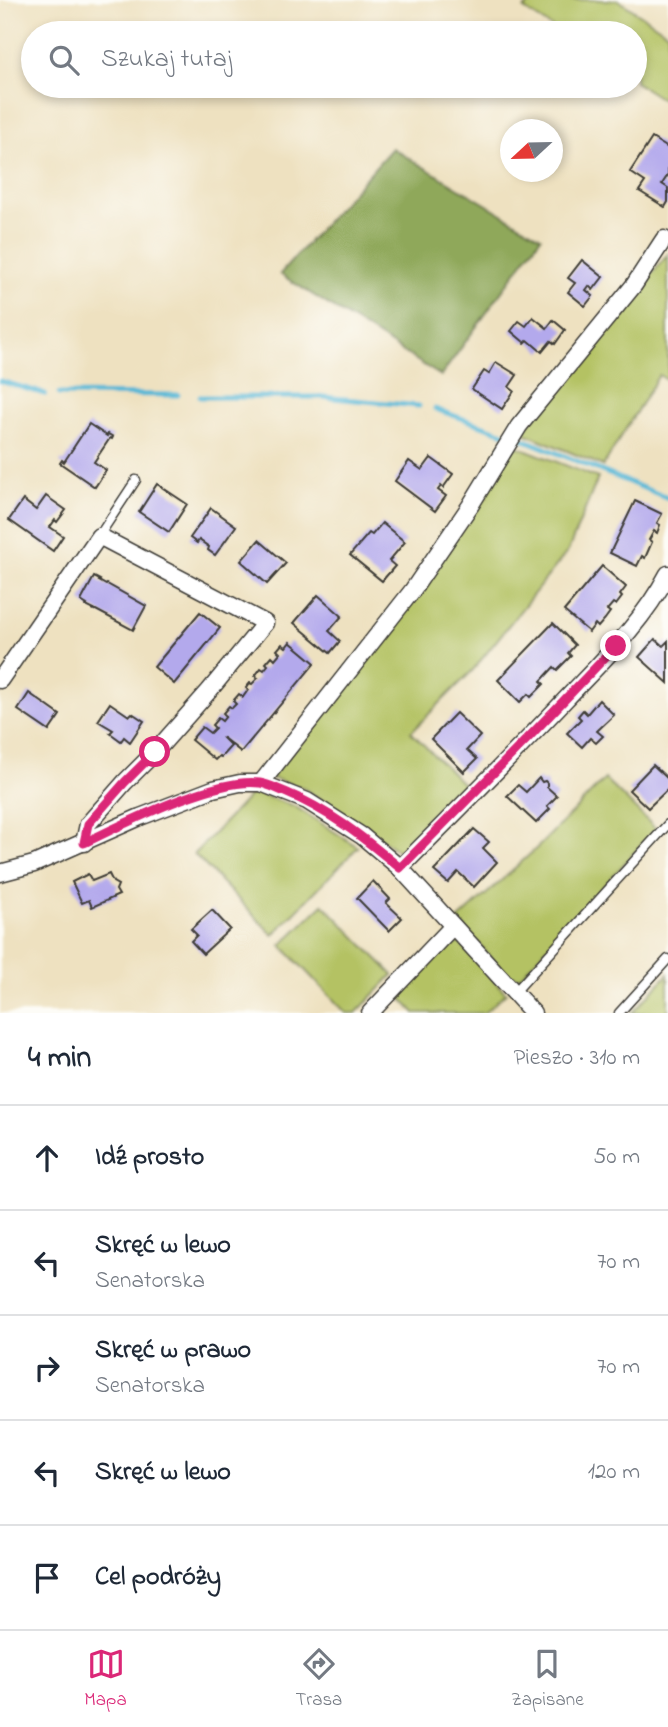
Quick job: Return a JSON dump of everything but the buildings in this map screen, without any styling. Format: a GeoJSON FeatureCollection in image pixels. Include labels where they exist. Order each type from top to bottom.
{"type":"FeatureCollection","features":[{"type":"Feature","properties":{"kind":"street"},"geometry":{"type":"LineString","coordinates":[[261,783],[412,591],[470,506],[519,426],[634,285],[666,240]]}},
{"type":"Feature","properties":{"kind":"street"},"geometry":{"type":"LineString","coordinates":[[0,680],[99,536],[265,623],[209,691],[88,824],[84,843]]}},
{"type":"Feature","properties":{"kind":"street"},"geometry":{"type":"LineString","coordinates":[[400,868],[616,646],[645,611],[668,574]]}},
{"type":"Feature","properties":{"kind":"street"},"geometry":{"type":"LineString","coordinates":[[0,873],[34,864],[140,817],[213,789],[240,783],[261,783],[325,811],[362,836],[400,868],[533,1013]]}},
{"type":"Feature","properties":{"kind":"street"},"geometry":{"type":"LineString","coordinates":[[370,1013],[453,926]]}},
{"type":"Feature","properties":{"kind":"lane"},"geometry":{"type":"LineString","coordinates":[[99,536],[136,480]]}},
{"type":"Feature","properties":{"kind":"lane"},"geometry":{"type":"LineString","coordinates":[[514,992],[668,824]]}},
{"type":"Feature","properties":{"kind":"lane"},"geometry":{"type":"LineString","coordinates":[[619,1013],[668,959]]}},
{"type":"Feature","properties":{"kind":"green space"},"geometry":{"type":"Polygon","coordinates":[[[533,0],[618,0],[668,33],[668,103],[647,90],[647,21],[542,21],[524,9],[533,0]]]}},
{"type":"Feature","properties":{"kind":"green space"},"geometry":{"type":"Polygon","coordinates":[[[392,148],[541,237],[441,376],[280,274],[392,148]]]}},
{"type":"Feature","properties":{"kind":"green space"},"geometry":{"type":"Polygon","coordinates":[[[668,254],[668,381],[659,375],[603,466],[522,432],[576,369],[668,254]]]}},
{"type":"Feature","properties":{"kind":"green space"},"geometry":{"type":"Polygon","coordinates":[[[514,445],[598,478],[568,551],[473,670],[411,732],[468,789],[408,848],[398,851],[301,787],[271,778],[514,445]]]}},
{"type":"Feature","properties":{"kind":"green space"},"geometry":{"type":"Polygon","coordinates":[[[605,779],[656,829],[520,977],[507,976],[458,920],[540,845],[605,779]]]}},
{"type":"Feature","properties":{"kind":"green space"},"geometry":{"type":"Polygon","coordinates":[[[253,792],[294,806],[358,847],[273,935],[194,854],[253,792]]]}},
{"type":"Feature","properties":{"kind":"green space"},"geometry":{"type":"Polygon","coordinates":[[[323,904],[393,975],[356,1013],[346,1013],[281,945],[323,904]]]}},
{"type":"Feature","properties":{"kind":"green space"},"geometry":{"type":"Polygon","coordinates":[[[447,943],[460,943],[506,993],[484,1013],[415,1013],[398,995],[447,943]]]}},
{"type":"Feature","properties":{"kind":"green space"},"geometry":{"type":"Polygon","coordinates":[[[668,974],[668,1013],[632,1013],[668,974]]]}},
{"type":"Feature","properties":{"kind":"waterway"},"geometry":{"type":"LineString","coordinates":[[0,381],[45,394]]}},
{"type":"Feature","properties":{"kind":"waterway"},"geometry":{"type":"LineString","coordinates":[[59,394],[178,395]]}},
{"type":"Feature","properties":{"kind":"waterway"},"geometry":{"type":"LineString","coordinates":[[200,397],[323,397],[419,406]]}},
{"type":"Feature","properties":{"kind":"waterway"},"geometry":{"type":"LineString","coordinates":[[435,409],[507,434]]}},
{"type":"Feature","properties":{"kind":"waterway"},"geometry":{"type":"LineString","coordinates":[[520,438],[668,498]]}},
{"type":"Feature","properties":{"kind":"route"},"geometry":{"type":"LineString","coordinates":[[155,752],[88,824],[84,843],[140,817],[213,789],[240,783],[261,783],[307,801],[362,836],[400,868],[616,646]]}}]}
